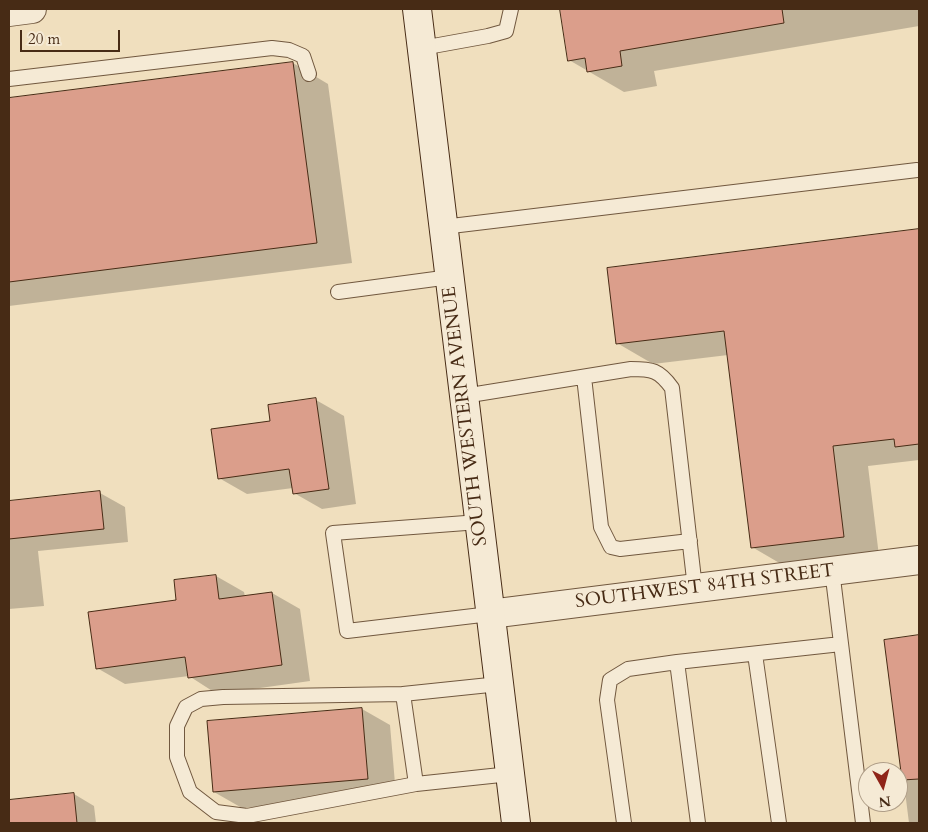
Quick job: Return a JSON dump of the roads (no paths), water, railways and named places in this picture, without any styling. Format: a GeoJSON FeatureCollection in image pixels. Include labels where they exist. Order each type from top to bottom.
{"type":"FeatureCollection","features":[{"type":"Feature","properties":{"kind":"main road"},"geometry":{"type":"LineString","coordinates":[[9,12],[32,9]]}},
{"type":"Feature","properties":{"kind":"main road","name":"SOUTH WESTERN AVENUE"},"geometry":{"type":"LineString","coordinates":[[417,9],[516,823]]}},
{"type":"Feature","properties":{"kind":"main road","name":"SOUTHWEST 84TH STREET"},"geometry":{"type":"LineString","coordinates":[[490,614],[919,560]]}},
{"type":"Feature","properties":{"kind":"lane"},"geometry":{"type":"LineString","coordinates":[[422,48],[506,31],[511,9]]}},
{"type":"Feature","properties":{"kind":"lane"},"geometry":{"type":"LineString","coordinates":[[9,79],[272,48],[289,50],[304,56],[309,74]]}},
{"type":"Feature","properties":{"kind":"lane"},"geometry":{"type":"LineString","coordinates":[[444,227],[917,170]]}},
{"type":"Feature","properties":{"kind":"lane"},"geometry":{"type":"LineString","coordinates":[[338,292],[450,278]]}},
{"type":"Feature","properties":{"kind":"lane"},"geometry":{"type":"LineString","coordinates":[[464,396],[631,369],[650,369],[664,376],[672,388],[695,588]]}},
{"type":"Feature","properties":{"kind":"lane"},"geometry":{"type":"LineString","coordinates":[[584,377],[601,527],[611,547],[620,549],[690,542]]}},
{"type":"Feature","properties":{"kind":"lane"},"geometry":{"type":"LineString","coordinates":[[479,522],[333,533],[347,630],[490,614]]}},
{"type":"Feature","properties":{"kind":"lane"},"geometry":{"type":"LineString","coordinates":[[832,570],[863,823]]}},
{"type":"Feature","properties":{"kind":"lane"},"geometry":{"type":"LineString","coordinates":[[624,823],[607,700],[610,680],[628,669],[841,644]]}},
{"type":"Feature","properties":{"kind":"lane"},"geometry":{"type":"LineString","coordinates":[[756,654],[779,823]]}},
{"type":"Feature","properties":{"kind":"lane"},"geometry":{"type":"LineString","coordinates":[[677,662],[698,823]]}},
{"type":"Feature","properties":{"kind":"lane"},"geometry":{"type":"LineString","coordinates":[[499,684],[403,694],[232,696],[201,699],[186,707],[177,726],[177,757],[190,792],[216,812],[246,816],[416,784],[510,774]]}},
{"type":"Feature","properties":{"kind":"lane"},"geometry":{"type":"LineString","coordinates":[[403,694],[416,784]]}}]}
